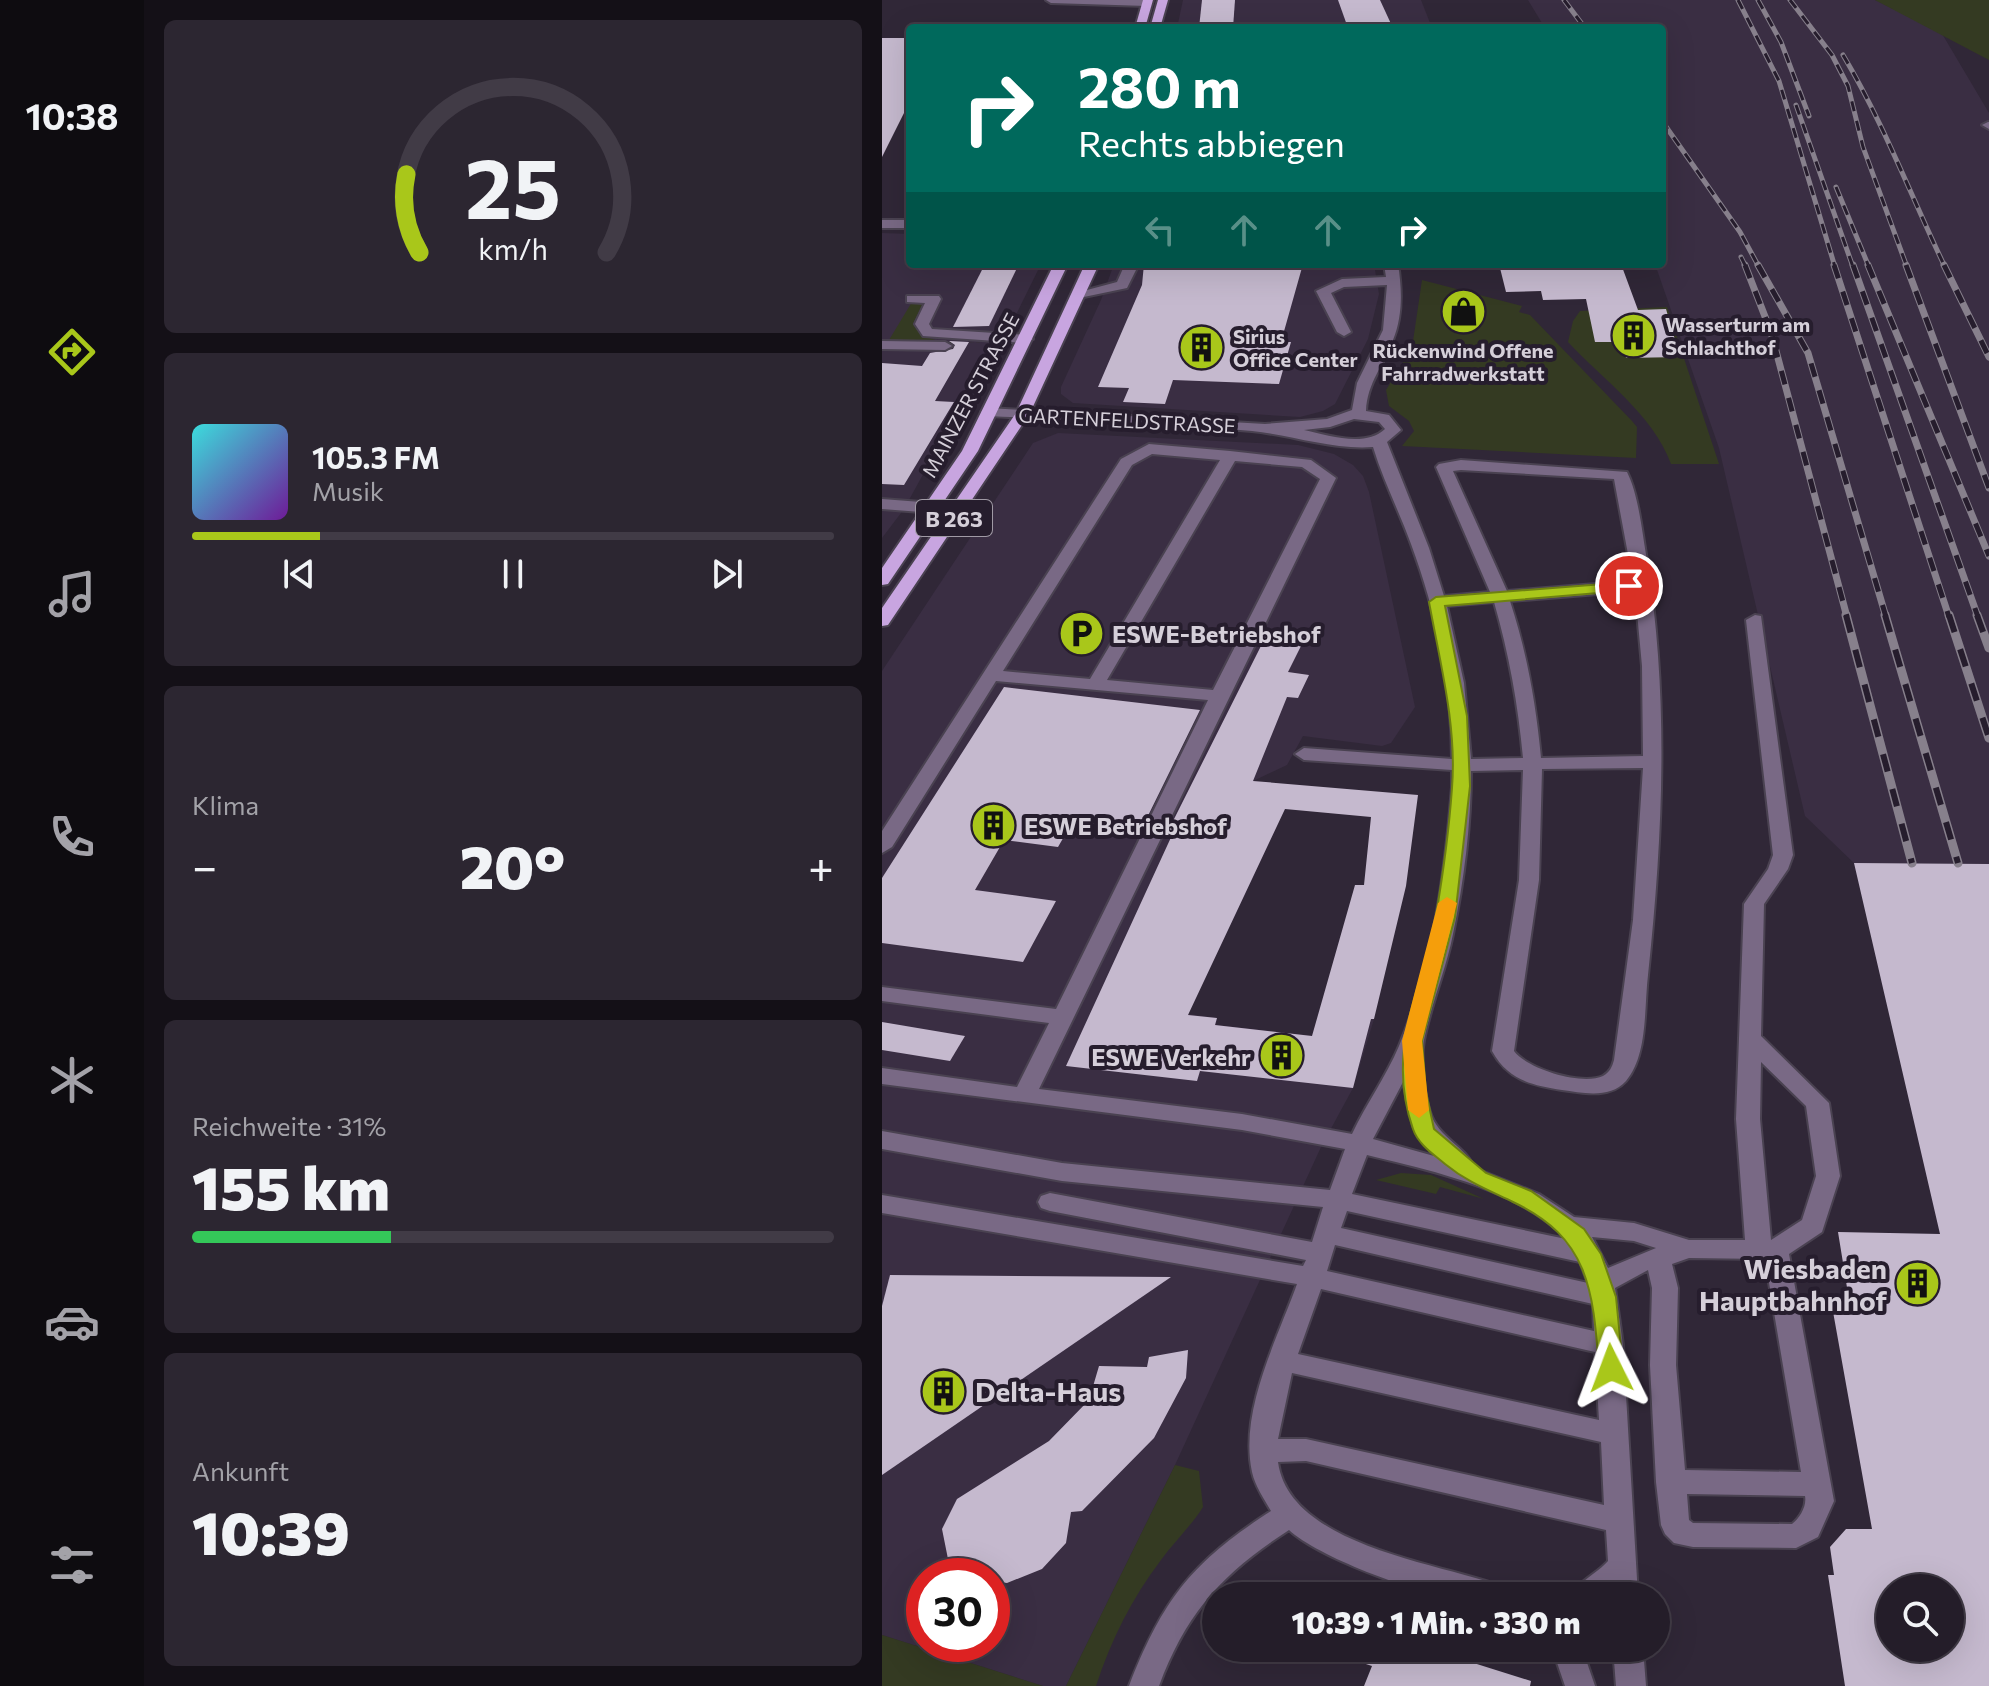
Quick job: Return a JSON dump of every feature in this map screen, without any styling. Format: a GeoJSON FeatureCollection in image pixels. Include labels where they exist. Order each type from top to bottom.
{"type":"FeatureCollection","features":[{"type":"Feature","properties":{"kind":"main road"},"geometry":{"type":"LineString","coordinates":[[1156,24],[1163,0]]}},
{"type":"Feature","properties":{"kind":"main road"},"geometry":{"type":"LineString","coordinates":[[1141,24],[1147,1]]}},
{"type":"Feature","properties":{"kind":"main road","name":"MAINZER STRASSE"},"geometry":{"type":"LineString","coordinates":[[882,580],[970,451],[1059,268]]}},
{"type":"Feature","properties":{"kind":"main road","name":"MAINZER STRASSE"},"geometry":{"type":"LineString","coordinates":[[882,621],[1023,413],[1090,268]]}},
{"type":"Feature","properties":{"kind":"street"},"geometry":{"type":"LineString","coordinates":[[1051,0],[1147,1]]}},
{"type":"Feature","properties":{"kind":"street"},"geometry":{"type":"LineString","coordinates":[[882,224],[906,224]]}},
{"type":"Feature","properties":{"kind":"street"},"geometry":{"type":"LineString","coordinates":[[1079,294],[1122,285],[1130,268]]}},
{"type":"Feature","properties":{"kind":"street"},"geometry":{"type":"LineString","coordinates":[[1359,414],[1362,382],[1386,341],[1392,322],[1391,268]]}},
{"type":"Feature","properties":{"kind":"street"},"geometry":{"type":"LineString","coordinates":[[1344,332],[1323,291],[1342,283],[1393,281]]}},
{"type":"Feature","properties":{"kind":"street"},"geometry":{"type":"LineString","coordinates":[[912,299],[934,299],[922,324],[928,333],[1024,344]]}},
{"type":"Feature","properties":{"kind":"street"},"geometry":{"type":"LineString","coordinates":[[882,345],[1024,344]]}},
{"type":"Feature","properties":{"kind":"street","name":"GARTENFELDSTRASSE"},"geometry":{"type":"LineString","coordinates":[[988,412],[1330,430]]}},
{"type":"Feature","properties":{"kind":"street"},"geometry":{"type":"LineString","coordinates":[[1352,444],[1379,441],[1391,434],[1392,426],[1384,418],[1359,414],[1330,430],[1385,468]]}},
{"type":"Feature","properties":{"kind":"street"},"geometry":{"type":"LineString","coordinates":[[1379,441],[1385,468],[1421,549],[1436,602],[1455,694],[1462,765],[1459,821],[1445,917],[1412,1041],[1360,1142],[1339,1200],[1268,1414],[1264,1451],[1267,1478],[1290,1514],[1348,1550],[1450,1582]]}},
{"type":"Feature","properties":{"kind":"street"},"geometry":{"type":"LineString","coordinates":[[882,847],[1126,462],[1149,449],[1306,463],[1328,478],[1024,1096]]}},
{"type":"Feature","properties":{"kind":"street"},"geometry":{"type":"LineString","coordinates":[[1096,684],[1230,456]]}},
{"type":"Feature","properties":{"kind":"street"},"geometry":{"type":"LineString","coordinates":[[1444,467],[1621,475],[1645,585],[1652,651],[1655,762],[1648,891],[1629,1036],[1622,1071],[1614,1080],[1601,1085],[1527,1075],[1511,1064],[1503,1051],[1532,842],[1533,764],[1525,692],[1500,597],[1444,467]]}},
{"type":"Feature","properties":{"kind":"street"},"geometry":{"type":"LineString","coordinates":[[882,504],[934,508]]}},
{"type":"Feature","properties":{"kind":"street"},"geometry":{"type":"LineString","coordinates":[[1436,602],[1645,585]]}},
{"type":"Feature","properties":{"kind":"street"},"geometry":{"type":"LineString","coordinates":[[1658,1257],[1665,1288],[1663,1365],[1670,1482],[1677,1530],[1705,1535],[1802,1533],[1819,1511],[1818,1484],[1767,1250],[1748,1119],[1754,904],[1759,891],[1781,870],[1783,855],[1755,620]]}},
{"type":"Feature","properties":{"kind":"street"},"geometry":{"type":"LineString","coordinates":[[991,675],[1219,696]]}},
{"type":"Feature","properties":{"kind":"street"},"geometry":{"type":"LineString","coordinates":[[1304,754],[1462,765],[1655,762]]}},
{"type":"Feature","properties":{"kind":"street"},"geometry":{"type":"LineString","coordinates":[[882,994],[1061,1017]]}},
{"type":"Feature","properties":{"kind":"street"},"geometry":{"type":"LineString","coordinates":[[1603,1291],[1625,1268],[1658,1257],[1689,1249],[1767,1250],[1813,1225],[1828,1176],[1817,1103],[1750,1038]]}},
{"type":"Feature","properties":{"kind":"street"},"geometry":{"type":"LineString","coordinates":[[1412,1041],[1415,1092],[1424,1130],[1440,1150],[1478,1179]]}},
{"type":"Feature","properties":{"kind":"street"},"geometry":{"type":"LineString","coordinates":[[882,1076],[1024,1096],[1241,1119],[1360,1142],[1478,1179],[1523,1197],[1568,1226],[1589,1254],[1603,1291],[1610,1345],[1623,1582]]}},
{"type":"Feature","properties":{"kind":"street"},"geometry":{"type":"LineString","coordinates":[[882,1140],[1062,1172],[1339,1200],[1589,1254]]}},
{"type":"Feature","properties":{"kind":"street"},"geometry":{"type":"LineString","coordinates":[[1050,1202],[1320,1255],[1610,1345]]}},
{"type":"Feature","properties":{"kind":"street"},"geometry":{"type":"LineString","coordinates":[[882,1204],[1603,1291]]}},
{"type":"Feature","properties":{"kind":"street"},"geometry":{"type":"LineString","coordinates":[[1568,1226],[1634,1232],[1689,1249]]}},
{"type":"Feature","properties":{"kind":"street"},"geometry":{"type":"LineString","coordinates":[[1284,1361],[1613,1434]]}},
{"type":"Feature","properties":{"kind":"street"},"geometry":{"type":"LineString","coordinates":[[1264,1451],[1306,1450],[1620,1521]]}},
{"type":"Feature","properties":{"kind":"street"},"geometry":{"type":"LineString","coordinates":[[1670,1482],[1818,1484]]}},
{"type":"Feature","properties":{"kind":"street"},"geometry":{"type":"LineString","coordinates":[[1144,1686],[1165,1630],[1191,1590],[1215,1566],[1290,1514]]}},
{"type":"Feature","properties":{"kind":"street"},"geometry":{"type":"LineString","coordinates":[[1608,1582],[1622,1565]]}},
{"type":"Feature","properties":{"kind":"street"},"geometry":{"type":"LineString","coordinates":[[1572,1662],[1580,1686]]}},
{"type":"Feature","properties":{"kind":"street"},"geometry":{"type":"LineString","coordinates":[[1629,1662],[1631,1686]]}},
{"type":"Feature","properties":{"kind":"shaded area"},"geometry":{"type":"Polygon","coordinates":[[[1183,0],[1421,0],[1430,24],[1178,24],[1183,0]]]}},
{"type":"Feature","properties":{"kind":"shaded area"},"geometry":{"type":"Polygon","coordinates":[[[1528,0],[1875,0],[1941,32],[1989,113],[1989,864],[1854,863],[1805,816],[1719,448],[1656,268],[1666,268],[1666,24],[1543,24],[1528,0]]]}},
{"type":"Feature","properties":{"kind":"shaded area"},"geometry":{"type":"Polygon","coordinates":[[[882,233],[906,234],[906,268],[1039,268],[1005,337],[971,387],[904,509],[882,538],[882,233]]]}},
{"type":"Feature","properties":{"kind":"shaded area"},"geometry":{"type":"Polygon","coordinates":[[[1113,268],[1375,268],[1379,294],[1368,339],[1335,404],[1300,417],[1073,403],[1061,394],[1061,387],[1113,268]]]}},
{"type":"Feature","properties":{"kind":"shaded area"},"geometry":{"type":"Polygon","coordinates":[[[1058,433],[1298,445],[1334,454],[1353,465],[1363,476],[1415,707],[1391,743],[1382,746],[1303,736],[1287,765],[1253,781],[1277,826],[1188,1014],[1217,1018],[1216,1025],[1324,1037],[1331,1015],[1374,1019],[1353,1088],[1321,1147],[1175,1465],[1066,1686],[1043,1686],[967,1662],[1010,1662],[1010,1558],[906,1558],[906,1643],[882,1635],[882,671],[1033,443],[1058,433]]]}},
{"type":"Feature","properties":{"kind":"green space"},"geometry":{"type":"Polygon","coordinates":[[[1875,0],[1989,0],[1989,60],[1875,0]]]}},
{"type":"Feature","properties":{"kind":"green space"},"geometry":{"type":"Polygon","coordinates":[[[1422,280],[1522,306],[1519,312],[1530,315],[1637,427],[1636,458],[1402,446],[1414,431],[1409,421],[1389,406],[1386,390],[1412,348],[1422,280]]]}},
{"type":"Feature","properties":{"kind":"green space"},"geometry":{"type":"Polygon","coordinates":[[[912,302],[923,303],[913,324],[927,337],[945,342],[889,340],[912,302]]]}},
{"type":"Feature","properties":{"kind":"green space"},"geometry":{"type":"Polygon","coordinates":[[[1667,307],[1719,464],[1671,464],[1663,446],[1640,413],[1568,342],[1573,321],[1580,311],[1667,307]]]}},
{"type":"Feature","properties":{"kind":"green space"},"geometry":{"type":"Polygon","coordinates":[[[1401,1173],[1431,1175],[1484,1199],[1440,1187],[1436,1194],[1376,1180],[1401,1173]]]}},
{"type":"Feature","properties":{"kind":"green space"},"geometry":{"type":"Polygon","coordinates":[[[1175,1465],[1199,1471],[1203,1507],[1166,1553],[1132,1604],[1108,1652],[1096,1686],[1066,1686],[1175,1465]]]}},
{"type":"Feature","properties":{"kind":"green space"},"geometry":{"type":"Polygon","coordinates":[[[882,1635],[906,1643],[906,1662],[967,1662],[1043,1686],[882,1686],[882,1635]]]}},
{"type":"Feature","properties":{"kind":"building"},"geometry":{"type":"Polygon","coordinates":[[[1202,0],[1235,0],[1233,24],[1199,24],[1202,0]]]}},
{"type":"Feature","properties":{"kind":"building"},"geometry":{"type":"Polygon","coordinates":[[[1338,0],[1380,0],[1391,24],[1347,24],[1338,0]]]}},
{"type":"Feature","properties":{"kind":"building"},"geometry":{"type":"Polygon","coordinates":[[[882,38],[906,38],[906,109],[882,157],[882,38]]]}},
{"type":"Feature","properties":{"kind":"building"},"geometry":{"type":"Polygon","coordinates":[[[983,268],[1017,268],[989,326],[953,327],[983,268]]]}},
{"type":"Feature","properties":{"kind":"building","name":"Sirius Office Center"},"geometry":{"type":"Polygon","coordinates":[[[1144,268],[1302,268],[1281,342],[1291,342],[1279,384],[1173,380],[1165,404],[1123,402],[1129,388],[1098,387],[1142,285],[1144,268]]]}},
{"type":"Feature","properties":{"kind":"building"},"geometry":{"type":"Polygon","coordinates":[[[1500,268],[1622,268],[1638,310],[1666,309],[1680,357],[1626,358],[1622,342],[1595,342],[1586,299],[1543,300],[1541,291],[1506,292],[1500,268]]]}},
{"type":"Feature","properties":{"kind":"building"},"geometry":{"type":"Polygon","coordinates":[[[949,341],[969,342],[935,401],[954,402],[904,485],[882,484],[882,363],[922,366],[930,353],[953,349],[955,345],[949,341]]]}},
{"type":"Feature","properties":{"kind":"building"},"geometry":{"type":"Polygon","coordinates":[[[1267,634],[1305,638],[1288,672],[1309,675],[1298,698],[1287,697],[1253,781],[1418,795],[1406,886],[1374,1019],[1371,1019],[1353,1088],[1200,1071],[1197,1081],[1066,1066],[1173,833],[1167,833],[1267,634]],[[1285,809],[1188,1015],[1217,1018],[1215,1025],[1312,1036],[1355,885],[1364,885],[1371,817],[1285,809]]]}},
{"type":"Feature","properties":{"kind":"building","name":"ESWE Betriebshof"},"geometry":{"type":"Polygon","coordinates":[[[1004,687],[1200,710],[1141,830],[1073,821],[1058,847],[1004,840],[975,890],[1056,901],[1023,962],[882,943],[882,878],[1004,687]]]}},
{"type":"Feature","properties":{"kind":"building","name":"Wiesbaden Hauptbahnhof"},"geometry":{"type":"Polygon","coordinates":[[[1854,863],[1989,864],[1989,1686],[1845,1686],[1828,1575],[1834,1575],[1830,1547],[1846,1529],[1872,1529],[1832,1306],[1850,1306],[1838,1232],[1940,1234],[1854,863]]]}},
{"type":"Feature","properties":{"kind":"building"},"geometry":{"type":"Polygon","coordinates":[[[882,1022],[965,1036],[950,1061],[882,1050],[882,1022]]]}},
{"type":"Feature","properties":{"kind":"building","name":"Delta-Haus"},"geometry":{"type":"Polygon","coordinates":[[[890,1275],[1171,1277],[882,1475],[882,1306],[890,1275]]]}},
{"type":"Feature","properties":{"kind":"building"},"geometry":{"type":"Polygon","coordinates":[[[1188,1350],[1186,1378],[1154,1438],[1082,1511],[1071,1512],[1066,1543],[1042,1569],[1010,1582],[1010,1558],[948,1558],[942,1529],[957,1499],[1049,1441],[1089,1400],[1099,1366],[1147,1367],[1149,1357],[1188,1350]]]}},
{"type":"Feature","properties":{"kind":"building"},"geometry":{"type":"Polygon","coordinates":[[[1360,1662],[1471,1662],[1531,1681],[1530,1686],[1364,1686],[1372,1666],[1360,1662]]]}},
{"type":"Feature","properties":{"kind":"railway"},"geometry":{"type":"LineString","coordinates":[[1564,0],[1582,24]]}},
{"type":"Feature","properties":{"kind":"railway"},"geometry":{"type":"LineString","coordinates":[[1738,0],[1779,81],[1835,267]]}},
{"type":"Feature","properties":{"kind":"railway"},"geometry":{"type":"LineString","coordinates":[[1758,0],[1781,42],[1809,116]]}},
{"type":"Feature","properties":{"kind":"railway"},"geometry":{"type":"LineString","coordinates":[[1790,0],[1832,55],[1848,86],[1863,147],[1907,267]]}},
{"type":"Feature","properties":{"kind":"railway"},"geometry":{"type":"LineString","coordinates":[[1843,55],[1884,133],[1945,267]]}},
{"type":"Feature","properties":{"kind":"railway"},"geometry":{"type":"LineString","coordinates":[[1796,105],[1853,267]]}},
{"type":"Feature","properties":{"kind":"railway"},"geometry":{"type":"LineString","coordinates":[[1666,127],[1740,232],[1759,267]]}},
{"type":"Feature","properties":{"kind":"railway"},"geometry":{"type":"LineString","coordinates":[[1836,187],[1869,267]]}},
{"type":"Feature","properties":{"kind":"railway"},"geometry":{"type":"LineString","coordinates":[[1741,257],[1745,265]]}},
{"type":"Feature","properties":{"kind":"railway"},"geometry":{"type":"LineString","coordinates":[[1745,265],[1771,332],[1847,617]]}},
{"type":"Feature","properties":{"kind":"railway"},"geometry":{"type":"LineString","coordinates":[[1758,265],[1808,353],[1886,617]]}},
{"type":"Feature","properties":{"kind":"railway"},"geometry":{"type":"LineString","coordinates":[[1834,265],[1949,617]]}},
{"type":"Feature","properties":{"kind":"railway"},"geometry":{"type":"LineString","coordinates":[[1853,265],[1978,617]]}},
{"type":"Feature","properties":{"kind":"railway"},"geometry":{"type":"LineString","coordinates":[[1868,265],[1989,556]]}},
{"type":"Feature","properties":{"kind":"railway"},"geometry":{"type":"LineString","coordinates":[[1906,265],[1989,488]]}},
{"type":"Feature","properties":{"kind":"railway"},"geometry":{"type":"LineString","coordinates":[[1944,265],[1989,357]]}},
{"type":"Feature","properties":{"kind":"railway"},"geometry":{"type":"LineString","coordinates":[[1846,615],[1912,863]]}},
{"type":"Feature","properties":{"kind":"railway"},"geometry":{"type":"LineString","coordinates":[[1885,615],[1958,863]]}},
{"type":"Feature","properties":{"kind":"railway"},"geometry":{"type":"LineString","coordinates":[[1949,615],[1989,738]]}},
{"type":"Feature","properties":{"kind":"railway"},"geometry":{"type":"LineString","coordinates":[[1977,615],[1989,648]]}},
{"type":"Feature","properties":{"kind":"slow traffic"},"geometry":{"type":"LineString","coordinates":[[1419,1110],[1412,1041],[1437,955],[1447,903]]}},
{"type":"Feature","properties":{"kind":"place","name":"Rückenwind Offene Fahrradwerkstatt"},"geometry":{"type":"Point","coordinates":[1463,311]}},
{"type":"Feature","properties":{"kind":"place","name":"Wasserturm am Schlachthof"},"geometry":{"type":"Point","coordinates":[1634,336]}},
{"type":"Feature","properties":{"kind":"place","name":"Sirius Office Center"},"geometry":{"type":"Point","coordinates":[1202,347]}},
{"type":"Feature","properties":{"kind":"place","name":"ESWE-Betriebshof"},"geometry":{"type":"Point","coordinates":[1081,633]}},
{"type":"Feature","properties":{"kind":"place","name":"ESWE Betriebshof"},"geometry":{"type":"Point","coordinates":[993,825]}},
{"type":"Feature","properties":{"kind":"place","name":"ESWE Verkehr"},"geometry":{"type":"Point","coordinates":[1282,1056]}},
{"type":"Feature","properties":{"kind":"place","name":"Wiesbaden Hauptbahnhof"},"geometry":{"type":"Point","coordinates":[1918,1284]}},
{"type":"Feature","properties":{"kind":"place","name":"Delta-Haus"},"geometry":{"type":"Point","coordinates":[944,1391]}},
{"type":"Feature","properties":{"kind":"route"},"geometry":{"type":"LineString","coordinates":[[1611,1368],[1605,1297],[1599,1273],[1589,1254],[1568,1226],[1556,1217],[1523,1197],[1478,1179],[1430,1139],[1420,1118],[1415,1092],[1412,1041],[1445,917],[1461,786],[1458,716],[1436,602],[1629,586]]}}]}
